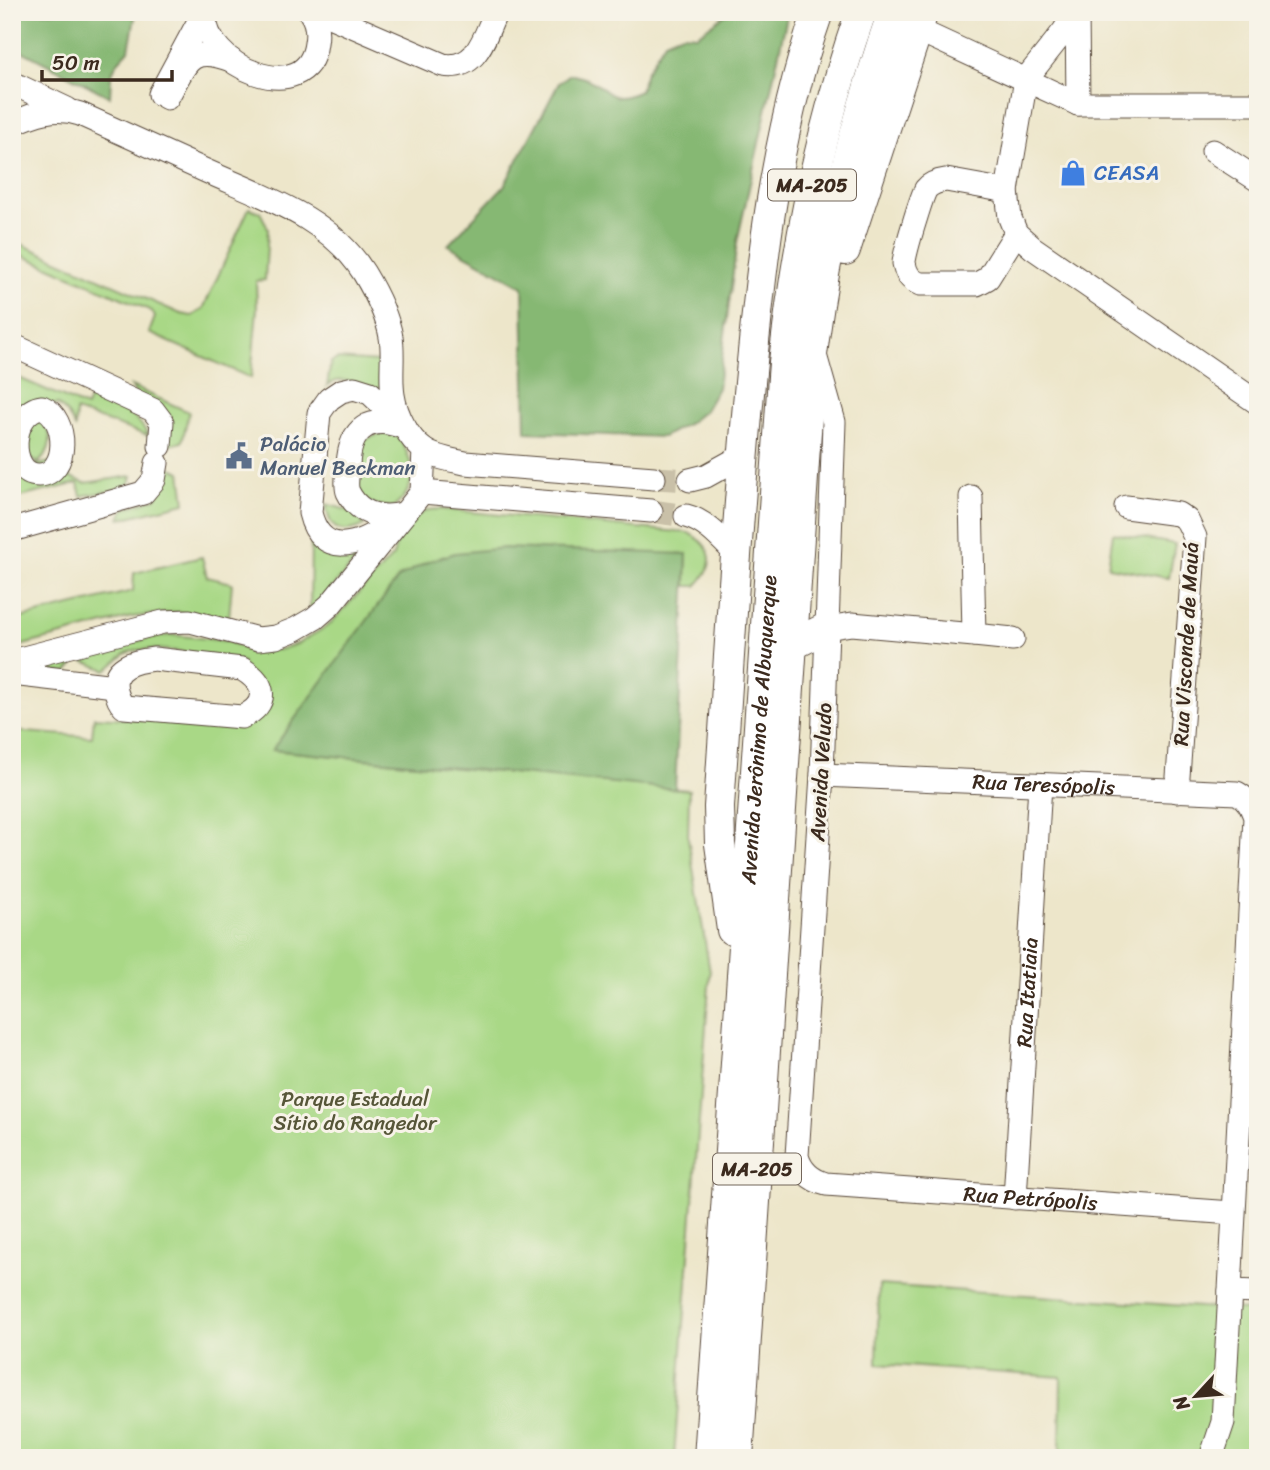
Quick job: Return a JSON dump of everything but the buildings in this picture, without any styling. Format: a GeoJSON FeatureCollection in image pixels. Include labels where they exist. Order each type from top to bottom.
{"type":"FeatureCollection","features":[{"type":"Feature","properties":{"kind":"main road"},"geometry":{"type":"LineString","coordinates":[[740,990],[718,816],[736,554],[758,295],[765,243],[793,96],[818,12]]}},
{"type":"Feature","properties":{"kind":"main road","name":"Avenida Jerônimo de Albuquerque"},"geometry":{"type":"LineString","coordinates":[[709,1458],[783,376],[792,293],[816,163],[833,97],[861,12]]}},
{"type":"Feature","properties":{"kind":"main road","name":"Avenida Jerônimo de Albuquerque"},"geometry":{"type":"LineString","coordinates":[[738,1458],[813,346],[843,179],[893,12]]}},
{"type":"Feature","properties":{"kind":"main road","name":"Avenida Jerônimo de Albuquerque"},"geometry":{"type":"LineString","coordinates":[[813,346],[920,21]]}},
{"type":"Feature","properties":{"kind":"main road"},"geometry":{"type":"LineString","coordinates":[[792,645],[827,628]]}},
{"type":"Feature","properties":{"kind":"main road"},"geometry":{"type":"LineString","coordinates":[[724,876],[733,890],[746,898],[757,898],[766,894],[776,881]]}},
{"type":"Feature","properties":{"kind":"street"},"geometry":{"type":"LineString","coordinates":[[204,12],[212,42],[222,53],[262,76],[279,78],[300,71],[308,64],[316,49],[332,34],[356,26]]}},
{"type":"Feature","properties":{"kind":"street"},"geometry":{"type":"LineString","coordinates":[[204,12],[160,94],[167,98],[186,64],[196,56],[213,53],[234,61]]}},
{"type":"Feature","properties":{"kind":"street"},"geometry":{"type":"LineString","coordinates":[[310,12],[317,27],[316,49]]}},
{"type":"Feature","properties":{"kind":"street"},"geometry":{"type":"LineString","coordinates":[[320,12],[443,65],[456,68],[465,65],[475,55],[496,12]]}},
{"type":"Feature","properties":{"kind":"street"},"geometry":{"type":"LineString","coordinates":[[1076,12],[1026,79],[1007,191],[1010,218],[1016,233],[1033,248],[1258,403]]}},
{"type":"Feature","properties":{"kind":"street"},"geometry":{"type":"LineString","coordinates":[[1076,12],[1078,104]]}},
{"type":"Feature","properties":{"kind":"street"},"geometry":{"type":"LineString","coordinates":[[920,21],[1078,104],[1258,104]]}},
{"type":"Feature","properties":{"kind":"street"},"geometry":{"type":"LineString","coordinates":[[12,83],[280,204],[317,224],[338,240],[366,275],[385,315],[391,338],[393,395],[405,428]]}},
{"type":"Feature","properties":{"kind":"street"},"geometry":{"type":"LineString","coordinates":[[12,90],[25,116],[14,123]]}},
{"type":"Feature","properties":{"kind":"street"},"geometry":{"type":"LineString","coordinates":[[14,123],[43,111],[57,110],[80,114]]}},
{"type":"Feature","properties":{"kind":"street"},"geometry":{"type":"LineString","coordinates":[[1213,151],[1258,180]]}},
{"type":"Feature","properties":{"kind":"street"},"geometry":{"type":"LineString","coordinates":[[1007,191],[946,180],[936,182],[926,190],[903,260],[911,280],[920,284],[978,284],[988,278],[1016,233]]}},
{"type":"Feature","properties":{"kind":"street"},"geometry":{"type":"LineString","coordinates":[[12,345],[153,410],[162,422],[154,480],[142,493],[12,530]]}},
{"type":"Feature","properties":{"kind":"street","name":"Avenida Veludo"},"geometry":{"type":"LineString","coordinates":[[813,346],[834,422],[821,775],[797,1156],[806,1174],[817,1182],[826,1184]]}},
{"type":"Feature","properties":{"kind":"street"},"geometry":{"type":"LineString","coordinates":[[404,513],[358,543],[331,542],[320,536],[312,524],[310,513],[319,413],[329,399],[341,391],[354,388],[370,393],[424,450],[447,460],[654,478]]}},
{"type":"Feature","properties":{"kind":"street"},"geometry":{"type":"LineString","coordinates":[[404,513],[377,517],[361,509],[347,491],[349,447],[357,431],[375,424],[392,423],[405,428]]}},
{"type":"Feature","properties":{"kind":"street"},"geometry":{"type":"LineString","coordinates":[[12,661],[163,622],[190,621],[258,639],[276,637],[296,629],[330,605],[422,492],[424,450]]}},
{"type":"Feature","properties":{"kind":"street"},"geometry":{"type":"LineString","coordinates":[[690,481],[706,476],[744,455]]}},
{"type":"Feature","properties":{"kind":"street"},"geometry":{"type":"LineString","coordinates":[[422,492],[651,511]]}},
{"type":"Feature","properties":{"kind":"street"},"geometry":{"type":"LineString","coordinates":[[971,498],[974,635]]}},
{"type":"Feature","properties":{"kind":"street","name":"Rua Visconde de Mauá"},"geometry":{"type":"LineString","coordinates":[[1125,507],[1178,514],[1187,520],[1195,537],[1177,791]]}},
{"type":"Feature","properties":{"kind":"street"},"geometry":{"type":"LineString","coordinates":[[686,516],[696,519],[736,554]]}},
{"type":"Feature","properties":{"kind":"street"},"geometry":{"type":"LineString","coordinates":[[827,628],[852,624],[1013,639]]}},
{"type":"Feature","properties":{"kind":"street"},"geometry":{"type":"LineString","coordinates":[[154,659],[242,669],[254,677],[261,687],[262,696],[257,706],[242,717],[124,707],[119,702],[115,686],[115,675],[122,668],[138,661],[154,659]]}},
{"type":"Feature","properties":{"kind":"street"},"geometry":{"type":"LineString","coordinates":[[12,674],[115,686]]}},
{"type":"Feature","properties":{"kind":"street","name":"Rua Teresópolis"},"geometry":{"type":"LineString","coordinates":[[821,775],[1237,793],[1246,798],[1255,817],[1252,981]]}},
{"type":"Feature","properties":{"kind":"street","name":"Rua Itatiaia"},"geometry":{"type":"LineString","coordinates":[[1015,1198],[1040,785]]}},
{"type":"Feature","properties":{"kind":"street"},"geometry":{"type":"LineString","coordinates":[[1211,1458],[1223,1422],[1233,1213],[1252,981]]}},
{"type":"Feature","properties":{"kind":"street","name":"Rua Petrópolis"},"geometry":{"type":"LineString","coordinates":[[826,1184],[1233,1213]]}},
{"type":"Feature","properties":{"kind":"street"},"geometry":{"type":"LineString","coordinates":[[1230,1291],[1258,1292]]}},
{"type":"Feature","properties":{"kind":"green space"},"geometry":{"type":"Polygon","coordinates":[[[12,12],[136,12],[129,50],[116,64],[111,76],[110,97],[12,46],[12,12]]]}},
{"type":"Feature","properties":{"kind":"green space"},"geometry":{"type":"Polygon","coordinates":[[[729,12],[788,12],[737,242],[718,388],[705,410],[689,423],[663,437],[526,432],[523,287],[448,245],[504,186],[559,83],[570,74],[587,79],[615,96],[622,97],[640,91],[646,72],[665,41],[682,34],[697,35],[729,12]]]}},
{"type":"Feature","properties":{"kind":"green space"},"geometry":{"type":"Polygon","coordinates":[[[249,208],[260,212],[268,228],[265,280],[256,281],[257,309],[251,378],[149,333],[155,317],[152,311],[12,251],[12,240],[181,314],[192,316],[203,309],[249,208]]]}},
{"type":"Feature","properties":{"kind":"green space"},"geometry":{"type":"Polygon","coordinates":[[[338,359],[381,364],[381,391],[346,381],[333,382],[327,386],[331,362],[338,359]]]}},
{"type":"Feature","properties":{"kind":"green space"},"geometry":{"type":"Polygon","coordinates":[[[12,375],[86,407],[91,395],[109,402],[137,420],[149,436],[76,411],[75,427],[67,413],[57,404],[12,422],[12,375]]]}},
{"type":"Feature","properties":{"kind":"green space"},"geometry":{"type":"Polygon","coordinates":[[[131,386],[189,412],[182,442],[164,446],[131,386]]]}},
{"type":"Feature","properties":{"kind":"green space"},"geometry":{"type":"Polygon","coordinates":[[[36,421],[42,421],[50,437],[46,454],[38,463],[30,455],[27,444],[36,421]]]}},
{"type":"Feature","properties":{"kind":"green space"},"geometry":{"type":"Polygon","coordinates":[[[385,433],[399,437],[411,465],[408,490],[394,507],[366,501],[361,496],[357,482],[362,443],[385,433]]]}},
{"type":"Feature","properties":{"kind":"green space"},"geometry":{"type":"Polygon","coordinates":[[[69,459],[70,477],[85,483],[132,476],[130,483],[116,490],[81,496],[78,483],[12,499],[12,467],[13,469],[69,459]]]}},
{"type":"Feature","properties":{"kind":"green space"},"geometry":{"type":"Polygon","coordinates":[[[161,464],[181,472],[185,503],[120,519],[124,509],[156,498],[160,490],[161,464]]]}},
{"type":"Feature","properties":{"kind":"green space"},"geometry":{"type":"Polygon","coordinates":[[[326,504],[351,511],[356,509],[364,526],[348,530],[337,528],[330,520],[326,504]]]}},
{"type":"Feature","properties":{"kind":"green space","name":"Parque Estadual Sítio do Rangedor"},"geometry":{"type":"Polygon","coordinates":[[[428,510],[689,533],[704,544],[710,557],[707,571],[696,586],[686,586],[687,554],[273,750],[689,790],[688,838],[710,972],[674,1458],[12,1458],[12,731],[92,737],[94,717],[234,724],[258,719],[242,662],[150,649],[127,653],[106,670],[78,659],[66,673],[12,669],[173,635],[226,641],[249,650],[278,650],[297,644],[329,625],[393,556],[398,538],[416,516],[428,510]]]}},
{"type":"Feature","properties":{"kind":"green space"},"geometry":{"type":"Polygon","coordinates":[[[1113,533],[1175,544],[1169,578],[1108,567],[1113,533]]]}},
{"type":"Feature","properties":{"kind":"green space"},"geometry":{"type":"Polygon","coordinates":[[[311,540],[367,548],[310,613],[311,540]]]}},
{"type":"Feature","properties":{"kind":"green space"},"geometry":{"type":"Polygon","coordinates":[[[505,548],[687,554],[675,789],[272,750],[399,577],[429,561],[455,553],[505,548]]]}},
{"type":"Feature","properties":{"kind":"green space"},"geometry":{"type":"Polygon","coordinates":[[[202,557],[207,577],[232,583],[229,618],[177,612],[132,617],[12,648],[12,620],[133,591],[134,573],[202,557]]]}},
{"type":"Feature","properties":{"kind":"green space"},"geometry":{"type":"Polygon","coordinates":[[[879,1285],[1258,1311],[1258,1458],[1060,1458],[1061,1377],[877,1364],[879,1285]]]}},
{"type":"Feature","properties":{"kind":"tunnel"},"geometry":{"type":"LineString","coordinates":[[654,478],[690,480]]}},
{"type":"Feature","properties":{"kind":"tunnel"},"geometry":{"type":"LineString","coordinates":[[651,511],[686,516]]}},
{"type":"Feature","properties":{"kind":"place","name":"CEASA"},"geometry":{"type":"Point","coordinates":[1073,173]}},
{"type":"Feature","properties":{"kind":"place","name":"Palácio Manuel Beckman"},"geometry":{"type":"Point","coordinates":[239,456]}}]}
